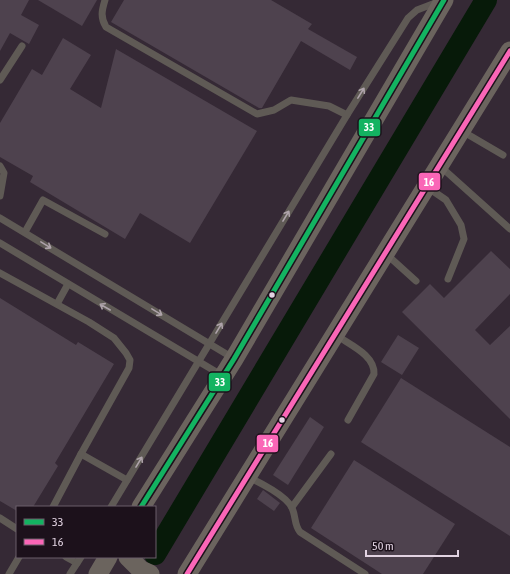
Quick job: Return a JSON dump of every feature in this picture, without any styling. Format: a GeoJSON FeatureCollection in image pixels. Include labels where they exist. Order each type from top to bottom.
{"type":"FeatureCollection","features":[{"type":"Feature","properties":{"kind":"main road"},"geometry":{"type":"LineString","coordinates":[[141,506],[224,376],[444,0]]}},
{"type":"Feature","properties":{"kind":"main road"},"geometry":{"type":"LineString","coordinates":[[172,574],[190,569],[246,476],[462,131],[510,51]]}},
{"type":"Feature","properties":{"kind":"main road"},"geometry":{"type":"LineString","coordinates":[[98,574],[107,558]]}},
{"type":"Feature","properties":{"kind":"main road"},"geometry":{"type":"LineString","coordinates":[[129,558],[141,570],[150,574]]}},
{"type":"Feature","properties":{"kind":"lane"},"geometry":{"type":"LineString","coordinates":[[106,0],[102,13],[102,21],[106,27],[257,114],[274,110],[291,100],[329,106],[347,115]]}},
{"type":"Feature","properties":{"kind":"lane"},"geometry":{"type":"LineString","coordinates":[[112,506],[347,115],[408,18],[417,10],[444,0]]}},
{"type":"Feature","properties":{"kind":"lane"},"geometry":{"type":"LineString","coordinates":[[0,80],[22,46]]}},
{"type":"Feature","properties":{"kind":"lane"},"geometry":{"type":"LineString","coordinates":[[462,131],[503,154]]}},
{"type":"Feature","properties":{"kind":"lane"},"geometry":{"type":"LineString","coordinates":[[0,166],[4,173],[0,196]]}},
{"type":"Feature","properties":{"kind":"lane"},"geometry":{"type":"LineString","coordinates":[[440,166],[510,229]]}},
{"type":"Feature","properties":{"kind":"lane"},"geometry":{"type":"LineString","coordinates":[[427,187],[446,200],[461,225],[464,239],[448,278]]}},
{"type":"Feature","properties":{"kind":"lane"},"geometry":{"type":"LineString","coordinates":[[25,232],[43,200],[105,234]]}},
{"type":"Feature","properties":{"kind":"lane"},"geometry":{"type":"LineString","coordinates":[[0,218],[234,359]]}},
{"type":"Feature","properties":{"kind":"lane"},"geometry":{"type":"LineString","coordinates":[[0,243],[224,376]]}},
{"type":"Feature","properties":{"kind":"lane"},"geometry":{"type":"LineString","coordinates":[[385,253],[416,281]]}},
{"type":"Feature","properties":{"kind":"lane"},"geometry":{"type":"LineString","coordinates":[[0,273],[57,304],[114,338],[130,360],[129,368],[54,506]]}},
{"type":"Feature","properties":{"kind":"lane"},"geometry":{"type":"LineString","coordinates":[[57,304],[68,284]]}},
{"type":"Feature","properties":{"kind":"lane"},"geometry":{"type":"LineString","coordinates":[[334,334],[370,359],[374,368],[374,374],[348,420]]}},
{"type":"Feature","properties":{"kind":"lane"},"geometry":{"type":"LineString","coordinates":[[81,454],[127,480]]}},
{"type":"Feature","properties":{"kind":"lane"},"geometry":{"type":"LineString","coordinates":[[292,507],[331,454]]}},
{"type":"Feature","properties":{"kind":"lane"},"geometry":{"type":"LineString","coordinates":[[246,476],[268,487],[292,507],[297,529],[300,532],[365,574]]}},
{"type":"Feature","properties":{"kind":"lane"},"geometry":{"type":"LineString","coordinates":[[0,518],[16,528]]}},
{"type":"Feature","properties":{"kind":"lane"},"geometry":{"type":"LineString","coordinates":[[9,574],[18,558]]}},
{"type":"Feature","properties":{"kind":"lane"},"geometry":{"type":"LineString","coordinates":[[70,574],[79,560]]}},
{"type":"Feature","properties":{"kind":"building"},"geometry":{"type":"Polygon","coordinates":[[[0,0],[29,0],[21,15],[39,25],[29,44],[10,33],[0,51],[0,0]]]}},
{"type":"Feature","properties":{"kind":"building"},"geometry":{"type":"Polygon","coordinates":[[[38,0],[97,0],[82,26],[38,0]]]}},
{"type":"Feature","properties":{"kind":"building"},"geometry":{"type":"Polygon","coordinates":[[[124,0],[271,0],[312,24],[308,29],[357,57],[350,70],[301,41],[262,108],[259,108],[111,22],[124,0]]]}},
{"type":"Feature","properties":{"kind":"building"},"geometry":{"type":"Polygon","coordinates":[[[63,38],[91,55],[70,89],[101,108],[116,49],[257,131],[190,243],[140,213],[125,239],[30,182],[33,176],[0,157],[0,123],[32,69],[42,75],[63,38]]]}},
{"type":"Feature","properties":{"kind":"building"},"geometry":{"type":"Polygon","coordinates":[[[491,251],[510,269],[510,294],[475,330],[490,345],[510,326],[510,419],[402,312],[430,284],[444,298],[491,251]]]}},
{"type":"Feature","properties":{"kind":"building"},"geometry":{"type":"Polygon","coordinates":[[[0,298],[76,345],[78,342],[114,364],[55,463],[58,466],[34,506],[16,506],[16,510],[0,501],[0,298]]]}},
{"type":"Feature","properties":{"kind":"building"},"geometry":{"type":"Polygon","coordinates":[[[398,335],[419,348],[402,375],[381,362],[398,335]]]}},
{"type":"Feature","properties":{"kind":"building"},"geometry":{"type":"Polygon","coordinates":[[[401,378],[510,447],[510,536],[361,442],[401,378]]]}},
{"type":"Feature","properties":{"kind":"building"},"geometry":{"type":"Polygon","coordinates":[[[310,417],[324,427],[288,485],[273,475],[310,417]]]}},
{"type":"Feature","properties":{"kind":"building"},"geometry":{"type":"Polygon","coordinates":[[[354,460],[455,524],[423,574],[382,574],[311,528],[354,460]]]}},
{"type":"Feature","properties":{"kind":"building"},"geometry":{"type":"Polygon","coordinates":[[[263,490],[280,503],[274,511],[257,499],[263,490]]]}},
{"type":"Feature","properties":{"kind":"waterway"},"geometry":{"type":"LineString","coordinates":[[156,552],[486,0]]}},
{"type":"Feature","properties":{"kind":"transit line","name":"33"},"geometry":{"type":"LineString","coordinates":[[142,506],[234,359],[444,0]]}},
{"type":"Feature","properties":{"kind":"transit line","name":"16"},"geometry":{"type":"LineString","coordinates":[[187,574],[510,51]]}}]}
